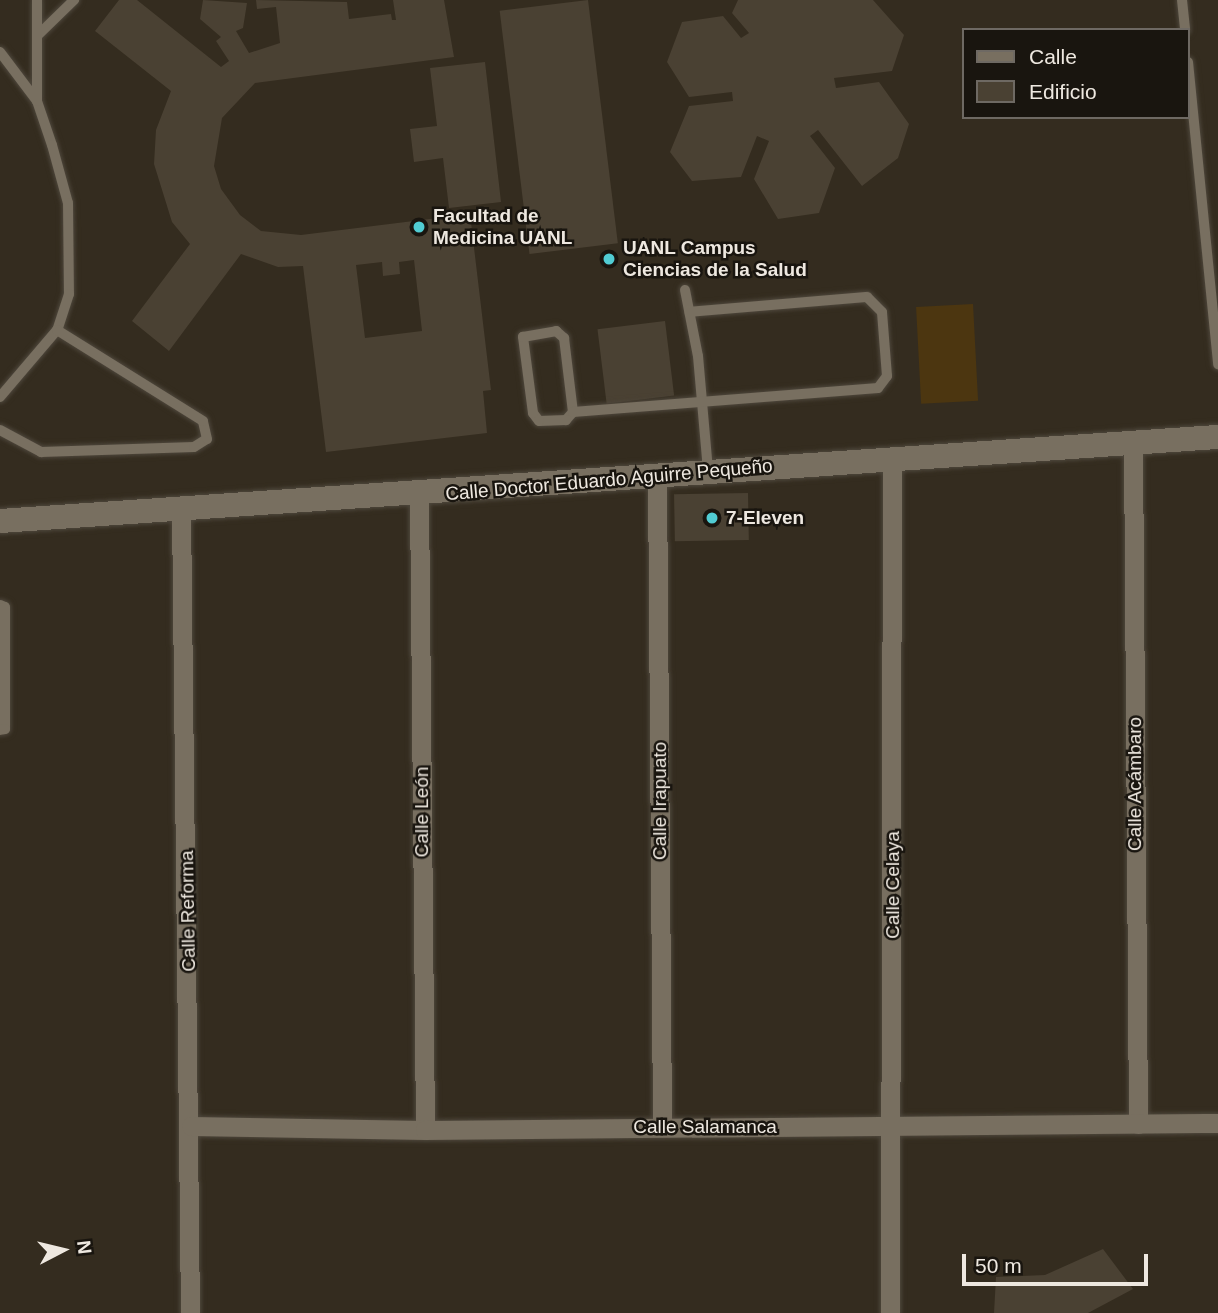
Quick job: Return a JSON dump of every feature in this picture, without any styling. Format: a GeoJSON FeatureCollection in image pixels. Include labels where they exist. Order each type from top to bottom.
{"type":"FeatureCollection","features":[{"type":"Feature","properties":{"kind":"street","name":"Calle Doctor Eduardo Aguirre Pequeño"},"geometry":{"type":"LineString","coordinates":[[0,521],[419,495],[657,475],[1218,437]]}},
{"type":"Feature","properties":{"kind":"street","name":"Calle Acámbaro"},"geometry":{"type":"LineString","coordinates":[[1133,444],[1138,1124]]}},
{"type":"Feature","properties":{"kind":"street","name":"Calle Celaya"},"geometry":{"type":"LineString","coordinates":[[890,1313],[893,1127],[892,458]]}},
{"type":"Feature","properties":{"kind":"street","name":"Calle Irapuato"},"geometry":{"type":"LineString","coordinates":[[657,475],[663,1127]]}},
{"type":"Feature","properties":{"kind":"street","name":"Calle León"},"geometry":{"type":"LineString","coordinates":[[419,495],[425,1130]]}},
{"type":"Feature","properties":{"kind":"street","name":"Calle Reforma"},"geometry":{"type":"LineString","coordinates":[[181,509],[191,1126],[190,1313]]}},
{"type":"Feature","properties":{"kind":"street","name":"Calle Salamanca"},"geometry":{"type":"LineString","coordinates":[[191,1126],[425,1130],[1218,1124]]}},
{"type":"Feature","properties":{"kind":"lane"},"geometry":{"type":"LineString","coordinates":[[0,397],[57,330],[69,294],[68,203],[37,101],[37,0]]}},
{"type":"Feature","properties":{"kind":"lane"},"geometry":{"type":"LineString","coordinates":[[37,36],[74,0]]}},
{"type":"Feature","properties":{"kind":"lane"},"geometry":{"type":"LineString","coordinates":[[1182,0],[1185,28]]}},
{"type":"Feature","properties":{"kind":"lane"},"geometry":{"type":"LineString","coordinates":[[0,52],[37,101]]}},
{"type":"Feature","properties":{"kind":"lane"},"geometry":{"type":"LineString","coordinates":[[1190,82],[1218,365]]}},
{"type":"Feature","properties":{"kind":"lane"},"geometry":{"type":"LineString","coordinates":[[685,290],[702,402],[708,472]]}},
{"type":"Feature","properties":{"kind":"lane"},"geometry":{"type":"LineString","coordinates":[[573,412],[564,338],[556,331],[526,333],[523,342],[536,418],[566,419],[573,412],[878,388],[887,376],[887,344],[882,312],[867,297],[690,312]]}},
{"type":"Feature","properties":{"kind":"lane"},"geometry":{"type":"LineString","coordinates":[[0,430],[41,452],[194,447],[206,439],[204,421],[57,330]]}},
{"type":"Feature","properties":{"kind":"lane"},"geometry":{"type":"LineString","coordinates":[[0,605],[5,607],[5,729],[0,730]]}},
{"type":"Feature","properties":{"kind":"shaded area"},"geometry":{"type":"Polygon","coordinates":[[[973,304],[978,401],[921,404],[916,307],[973,304]]]}},
{"type":"Feature","properties":{"kind":"building","name":"Facultad de Medicina UANL"},"geometry":{"type":"Polygon","coordinates":[[[119,0],[137,0],[221,67],[229,61],[216,41],[221,37],[200,19],[203,0],[247,3],[243,28],[236,31],[249,53],[280,43],[276,7],[257,9],[256,0],[347,2],[349,19],[391,14],[392,20],[396,20],[393,0],[444,0],[454,57],[255,83],[222,118],[214,166],[221,189],[240,215],[261,231],[301,235],[470,214],[491,390],[483,391],[487,433],[326,452],[303,266],[278,267],[241,254],[169,351],[132,321],[190,244],[172,222],[154,164],[156,130],[171,91],[95,31],[119,0]],[[414,260],[399,262],[400,274],[383,276],[382,262],[356,265],[365,338],[422,331],[414,260]]]}},
{"type":"Feature","properties":{"kind":"building"},"geometry":{"type":"Polygon","coordinates":[[[588,0],[618,243],[530,254],[500,11],[588,0]]]}},
{"type":"Feature","properties":{"kind":"building"},"geometry":{"type":"Polygon","coordinates":[[[738,0],[873,0],[904,35],[892,71],[834,78],[836,88],[879,82],[909,124],[898,158],[862,186],[818,130],[810,136],[835,168],[819,213],[778,219],[754,179],[769,141],[757,136],[741,177],[692,181],[670,152],[689,106],[733,101],[732,92],[689,97],[667,62],[682,22],[723,16],[741,38],[749,33],[732,13],[738,0]]]}},
{"type":"Feature","properties":{"kind":"building"},"geometry":{"type":"Polygon","coordinates":[[[485,62],[501,202],[449,208],[443,158],[414,162],[410,129],[437,126],[430,68],[485,62]]]}},
{"type":"Feature","properties":{"kind":"building"},"geometry":{"type":"Polygon","coordinates":[[[665,321],[674,395],[607,404],[598,329],[665,321]]]}},
{"type":"Feature","properties":{"kind":"building","name":"7-Eleven"},"geometry":{"type":"Polygon","coordinates":[[[748,493],[749,540],[675,541],[674,494],[748,493]]]}},
{"type":"Feature","properties":{"kind":"building"},"geometry":{"type":"Polygon","coordinates":[[[1103,1249],[1133,1289],[1088,1313],[994,1313],[996,1277],[1045,1275],[1103,1249]]]}},
{"type":"Feature","properties":{"kind":"place","name":"Facultad de Medicina UANL"},"geometry":{"type":"Point","coordinates":[419,227]}},
{"type":"Feature","properties":{"kind":"place","name":"UANL Campus Ciencias de la Salud"},"geometry":{"type":"Point","coordinates":[609,259]}},
{"type":"Feature","properties":{"kind":"place","name":"7-Eleven"},"geometry":{"type":"Point","coordinates":[712,518]}}]}
